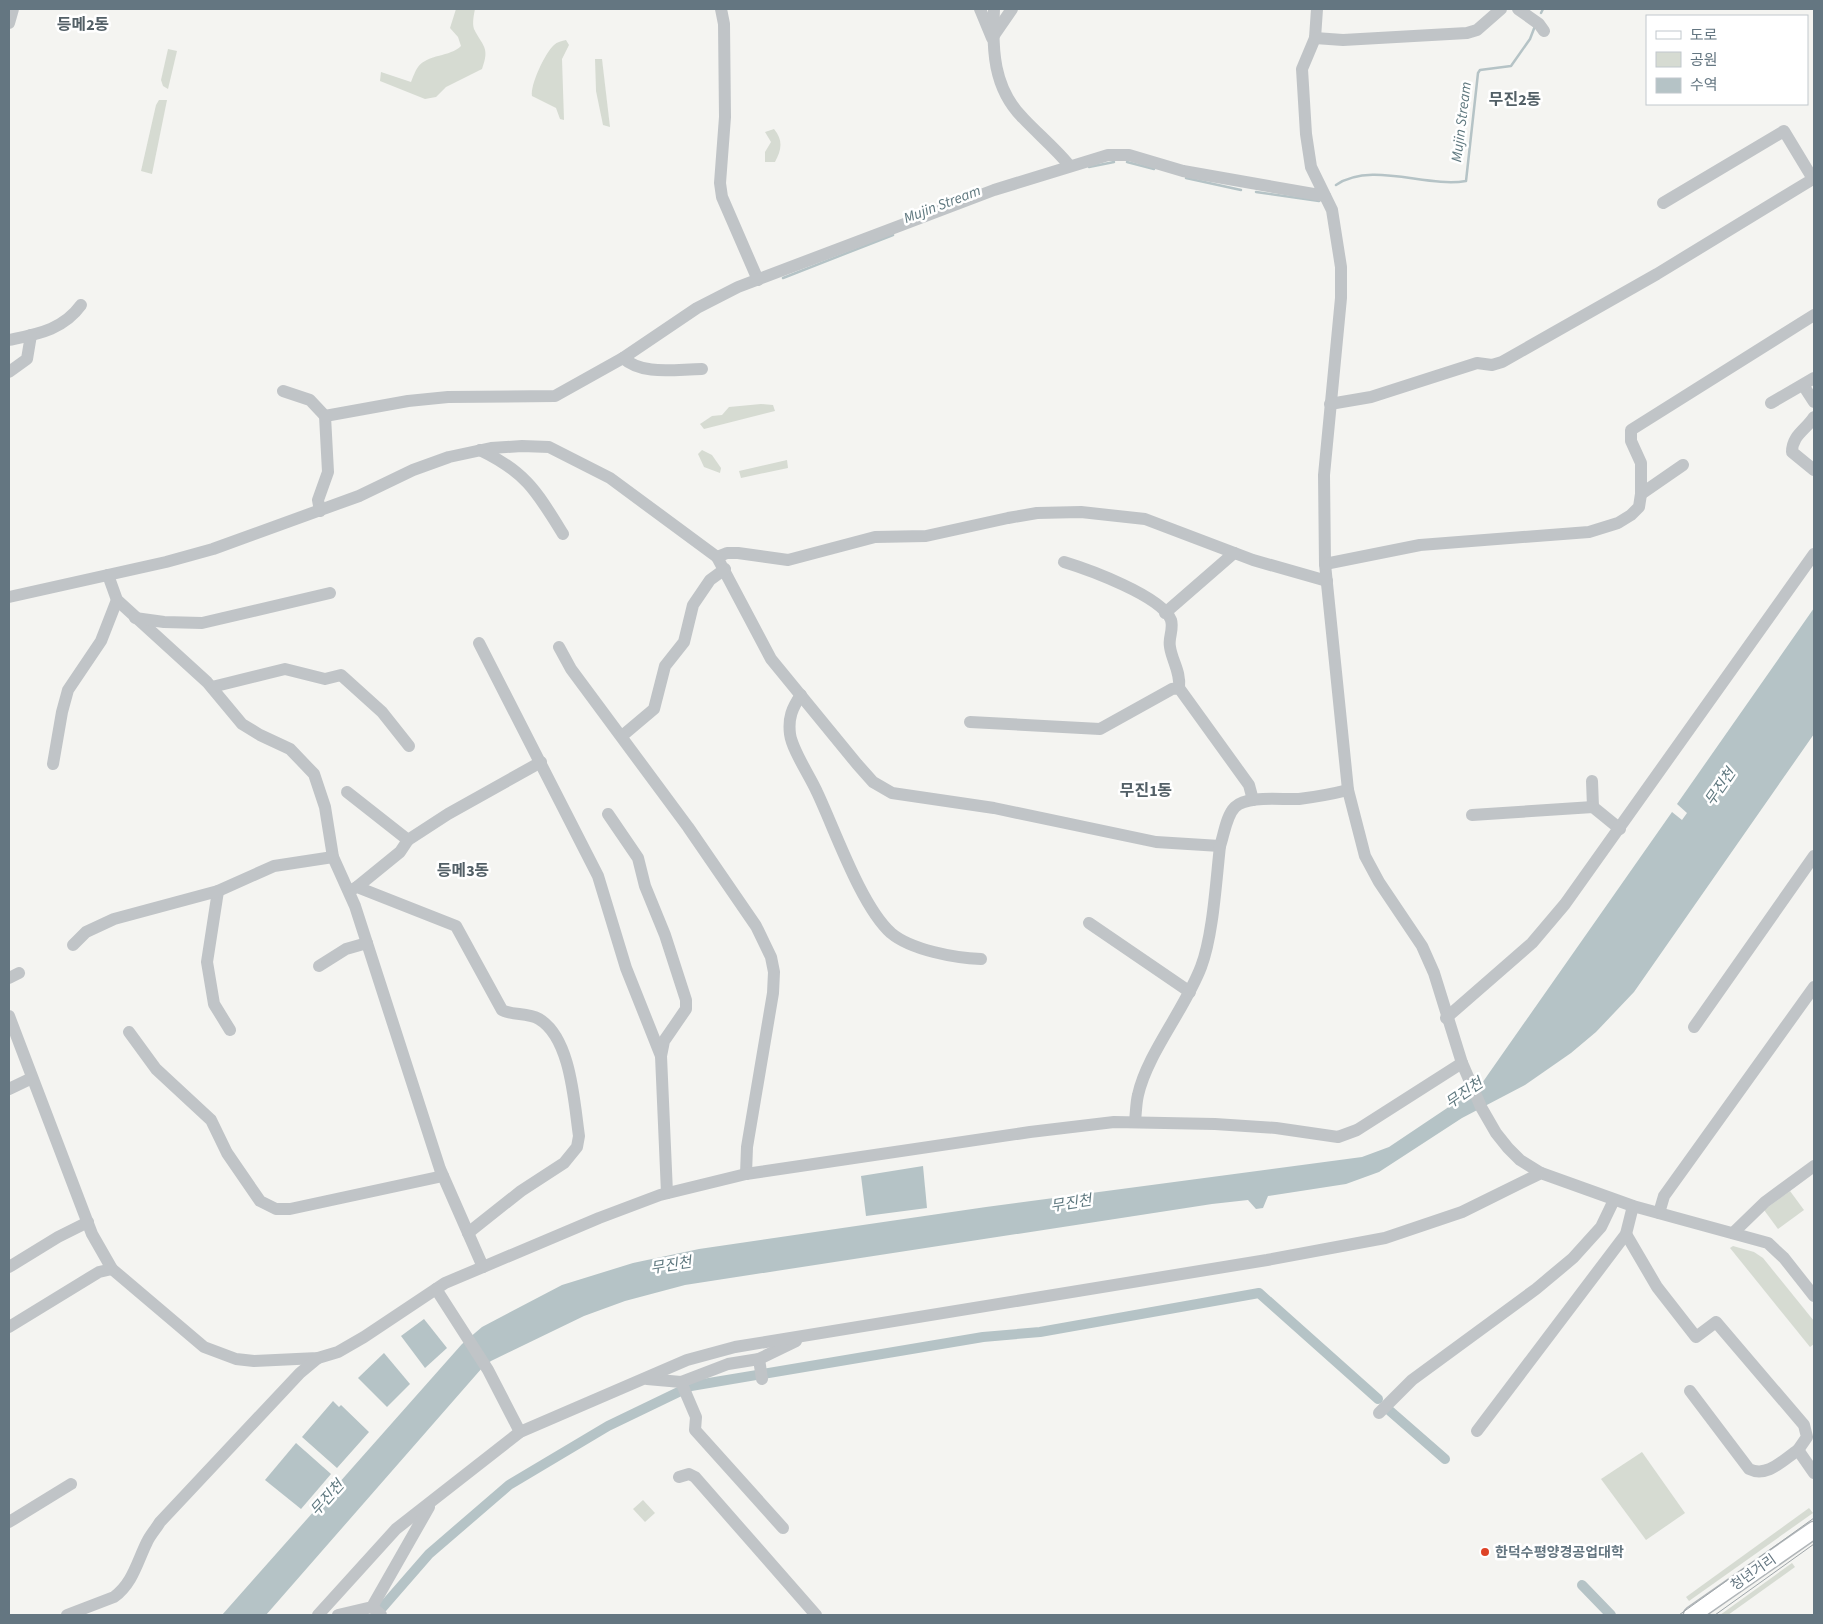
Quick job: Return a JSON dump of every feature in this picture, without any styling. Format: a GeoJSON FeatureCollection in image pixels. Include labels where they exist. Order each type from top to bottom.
{"type":"FeatureCollection","features":[{"type":"Feature","properties":{"kind":"main road","name":"청년거리"},"geometry":{"type":"LineString","coordinates":[[1692,1615],[1814,1530]]}},
{"type":"Feature","properties":{"kind":"street"},"geometry":{"type":"LineString","coordinates":[[9,23],[13,9]]}},
{"type":"Feature","properties":{"kind":"street"},"geometry":{"type":"LineString","coordinates":[[721,9],[724,24],[725,108],[720,183],[722,197],[758,280]]}},
{"type":"Feature","properties":{"kind":"street"},"geometry":{"type":"LineString","coordinates":[[980,9],[992,38]]}},
{"type":"Feature","properties":{"kind":"street"},"geometry":{"type":"LineString","coordinates":[[994,9],[992,38],[997,72],[1002,90],[1012,106],[1069,165]]}},
{"type":"Feature","properties":{"kind":"street"},"geometry":{"type":"LineString","coordinates":[[992,38],[1012,9]]}},
{"type":"Feature","properties":{"kind":"street"},"geometry":{"type":"LineString","coordinates":[[1317,9],[1315,38],[1302,69],[1306,134],[1311,167],[1332,210],[1342,267],[1341,298],[1324,475],[1325,564],[1348,790],[1366,856],[1379,882],[1422,946],[1434,973],[1446,1018],[1470,1085],[1481,1107],[1496,1133],[1520,1160],[1541,1173],[1614,1200],[1768,1243],[1784,1258],[1814,1296]]}},
{"type":"Feature","properties":{"kind":"street"},"geometry":{"type":"LineString","coordinates":[[1315,38],[1343,40],[1467,33],[1477,30],[1501,9]]}},
{"type":"Feature","properties":{"kind":"street"},"geometry":{"type":"LineString","coordinates":[[1518,9],[1539,24],[1544,31]]}},
{"type":"Feature","properties":{"kind":"street"},"geometry":{"type":"LineString","coordinates":[[1330,404],[1371,397],[1477,363],[1492,365],[1502,362],[1657,274],[1813,179],[1784,131],[1663,203]]}},
{"type":"Feature","properties":{"kind":"street"},"geometry":{"type":"LineString","coordinates":[[325,416],[408,401],[448,397],[555,396],[623,358],[697,308],[738,287],[994,190],[1108,154],[1129,155],[1183,171],[1325,196]]}},
{"type":"Feature","properties":{"kind":"street"},"geometry":{"type":"LineString","coordinates":[[9,340],[59,327],[75,314],[81,305]]}},
{"type":"Feature","properties":{"kind":"street"},"geometry":{"type":"LineString","coordinates":[[1325,564],[1420,546],[1600,530],[1631,515],[1638,507],[1641,494],[1641,463],[1631,441],[1631,430],[1814,316]]}},
{"type":"Feature","properties":{"kind":"street"},"geometry":{"type":"LineString","coordinates":[[9,372],[27,359],[31,335]]}},
{"type":"Feature","properties":{"kind":"street"},"geometry":{"type":"LineString","coordinates":[[623,358],[631,366],[645,369],[702,369]]}},
{"type":"Feature","properties":{"kind":"street"},"geometry":{"type":"LineString","coordinates":[[1771,403],[1809,382],[1814,402]]}},
{"type":"Feature","properties":{"kind":"street"},"geometry":{"type":"LineString","coordinates":[[283,391],[310,400],[325,416],[328,472],[318,500],[320,511]]}},
{"type":"Feature","properties":{"kind":"street"},"geometry":{"type":"LineString","coordinates":[[1814,417],[1798,434],[1792,444],[1792,452],[1814,470]]}},
{"type":"Feature","properties":{"kind":"street"},"geometry":{"type":"LineString","coordinates":[[9,597],[213,549],[359,496],[413,470],[449,457],[480,450],[522,446],[549,447],[610,478],[717,558],[771,659],[868,776],[892,794],[994,808],[1156,842],[1220,846]]}},
{"type":"Feature","properties":{"kind":"street"},"geometry":{"type":"LineString","coordinates":[[480,450],[504,462],[528,481],[563,534]]}},
{"type":"Feature","properties":{"kind":"street"},"geometry":{"type":"LineString","coordinates":[[1641,494],[1683,465]]}},
{"type":"Feature","properties":{"kind":"street"},"geometry":{"type":"LineString","coordinates":[[717,558],[727,553],[738,553],[788,560],[875,536],[926,536],[1037,513],[1081,512],[1145,519],[1165,525],[1234,553],[1327,581]]}},
{"type":"Feature","properties":{"kind":"street"},"geometry":{"type":"LineString","coordinates":[[1166,613],[1234,553]]}},
{"type":"Feature","properties":{"kind":"street"},"geometry":{"type":"LineString","coordinates":[[1446,1018],[1532,943],[1565,904],[1814,554]]}},
{"type":"Feature","properties":{"kind":"street"},"geometry":{"type":"LineString","coordinates":[[1064,562],[1117,581],[1153,602],[1171,619],[1172,634],[1169,646],[1180,680],[1179,688],[1249,785],[1253,800]]}},
{"type":"Feature","properties":{"kind":"street"},"geometry":{"type":"LineString","coordinates":[[622,736],[654,709],[665,666],[684,642],[693,605],[710,580],[724,569]]}},
{"type":"Feature","properties":{"kind":"street"},"geometry":{"type":"LineString","coordinates":[[108,575],[117,600],[134,618],[212,687],[242,724],[290,749],[314,774],[325,807],[333,857],[353,889],[367,943],[443,1176],[483,1267]]}},
{"type":"Feature","properties":{"kind":"street"},"geometry":{"type":"LineString","coordinates":[[134,618],[164,622],[202,623],[330,593]]}},
{"type":"Feature","properties":{"kind":"street"},"geometry":{"type":"LineString","coordinates":[[53,764],[62,712],[68,690],[101,641],[117,600]]}},
{"type":"Feature","properties":{"kind":"street"},"geometry":{"type":"LineString","coordinates":[[479,643],[598,876],[626,968],[662,1056]]}},
{"type":"Feature","properties":{"kind":"street"},"geometry":{"type":"LineString","coordinates":[[559,647],[571,669],[622,736],[756,926],[771,957],[774,972],[773,993],[747,1147],[746,1174]]}},
{"type":"Feature","properties":{"kind":"street"},"geometry":{"type":"LineString","coordinates":[[212,687],[285,669],[325,679],[341,675],[382,712],[409,746]]}},
{"type":"Feature","properties":{"kind":"street"},"geometry":{"type":"LineString","coordinates":[[970,722],[1100,729],[1172,689],[1179,688]]}},
{"type":"Feature","properties":{"kind":"street"},"geometry":{"type":"LineString","coordinates":[[801,695],[790,712],[792,741],[840,845],[879,920],[891,933],[904,942],[964,958],[981,959]]}},
{"type":"Feature","properties":{"kind":"street"},"geometry":{"type":"LineString","coordinates":[[353,889],[400,852],[408,840],[448,814],[541,762]]}},
{"type":"Feature","properties":{"kind":"street"},"geometry":{"type":"LineString","coordinates":[[1592,781],[1593,807]]}},
{"type":"Feature","properties":{"kind":"street"},"geometry":{"type":"LineString","coordinates":[[1135,1121],[1138,1094],[1143,1080],[1190,992],[1206,953],[1220,846],[1230,814],[1235,806],[1253,800],[1298,799],[1348,790]]}},
{"type":"Feature","properties":{"kind":"street"},"geometry":{"type":"LineString","coordinates":[[347,792],[408,840]]}},
{"type":"Feature","properties":{"kind":"street"},"geometry":{"type":"LineString","coordinates":[[1472,815],[1593,807],[1620,829]]}},
{"type":"Feature","properties":{"kind":"street"},"geometry":{"type":"LineString","coordinates":[[608,814],[638,858],[645,886],[686,1000],[686,1009],[664,1041],[662,1056],[667,1193]]}},
{"type":"Feature","properties":{"kind":"street"},"geometry":{"type":"LineString","coordinates":[[1694,1027],[1814,856]]}},
{"type":"Feature","properties":{"kind":"street"},"geometry":{"type":"LineString","coordinates":[[73,945],[86,932],[114,919],[218,891],[274,866],[333,857]]}},
{"type":"Feature","properties":{"kind":"street"},"geometry":{"type":"LineString","coordinates":[[353,889],[456,926],[502,1010],[529,1014],[547,1025],[557,1038],[566,1062],[579,1136],[577,1147],[564,1163],[522,1191],[468,1233]]}},
{"type":"Feature","properties":{"kind":"street"},"geometry":{"type":"LineString","coordinates":[[218,891],[207,962],[214,1004],[230,1030]]}},
{"type":"Feature","properties":{"kind":"street"},"geometry":{"type":"LineString","coordinates":[[1089,922],[1190,992]]}},
{"type":"Feature","properties":{"kind":"street"},"geometry":{"type":"LineString","coordinates":[[319,966],[346,949],[367,943]]}},
{"type":"Feature","properties":{"kind":"street"},"geometry":{"type":"LineString","coordinates":[[1659,1213],[1664,1196],[1814,987]]}},
{"type":"Feature","properties":{"kind":"street"},"geometry":{"type":"LineString","coordinates":[[9,1016],[88,1222],[112,1269],[204,1347],[236,1359],[254,1360],[318,1358],[338,1352],[364,1337],[436,1288],[599,1218],[667,1193],[746,1174],[1030,1132],[1135,1121],[1276,1128],[1338,1137],[1357,1130],[1462,1063]]}},
{"type":"Feature","properties":{"kind":"street"},"geometry":{"type":"LineString","coordinates":[[129,1032],[156,1069],[211,1120],[227,1153],[249,1187],[267,1207],[290,1209],[443,1176]]}},
{"type":"Feature","properties":{"kind":"street"},"geometry":{"type":"LineString","coordinates":[[9,1089],[32,1078]]}},
{"type":"Feature","properties":{"kind":"street"},"geometry":{"type":"LineString","coordinates":[[1733,1233],[1765,1202],[1814,1166]]}},
{"type":"Feature","properties":{"kind":"street"},"geometry":{"type":"LineString","coordinates":[[318,1615],[396,1529],[431,1503],[471,1468],[520,1432],[687,1360],[735,1347],[809,1334],[1247,1264],[1385,1238],[1462,1212],[1541,1173]]}},
{"type":"Feature","properties":{"kind":"street"},"geometry":{"type":"LineString","coordinates":[[1379,1413],[1412,1380],[1536,1289],[1573,1258],[1602,1227],[1614,1200]]}},
{"type":"Feature","properties":{"kind":"street"},"geometry":{"type":"LineString","coordinates":[[1477,1431],[1626,1234],[1633,1206]]}},
{"type":"Feature","properties":{"kind":"street"},"geometry":{"type":"LineString","coordinates":[[9,1268],[58,1237],[88,1222]]}},
{"type":"Feature","properties":{"kind":"street"},"geometry":{"type":"LineString","coordinates":[[1626,1234],[1657,1287],[1696,1337],[1716,1322],[1804,1425],[1807,1437],[1798,1450],[1765,1472],[1756,1473],[1749,1469],[1690,1391]]}},
{"type":"Feature","properties":{"kind":"street"},"geometry":{"type":"LineString","coordinates":[[9,1327],[99,1272],[112,1269]]}},
{"type":"Feature","properties":{"kind":"street"},"geometry":{"type":"LineString","coordinates":[[436,1288],[488,1370],[520,1432]]}},
{"type":"Feature","properties":{"kind":"street"},"geometry":{"type":"LineString","coordinates":[[642,1379],[682,1387],[728,1364],[759,1362],[809,1334]]}},
{"type":"Feature","properties":{"kind":"street"},"geometry":{"type":"LineString","coordinates":[[67,1615],[114,1597],[121,1592],[134,1573],[147,1541],[160,1522],[300,1373],[318,1358]]}},
{"type":"Feature","properties":{"kind":"street"},"geometry":{"type":"LineString","coordinates":[[759,1362],[762,1379]]}},
{"type":"Feature","properties":{"kind":"street"},"geometry":{"type":"LineString","coordinates":[[682,1387],[696,1417],[695,1430],[783,1528]]}},
{"type":"Feature","properties":{"kind":"street"},"geometry":{"type":"LineString","coordinates":[[1798,1450],[1814,1473]]}},
{"type":"Feature","properties":{"kind":"street"},"geometry":{"type":"LineString","coordinates":[[679,1477],[689,1474],[695,1478],[816,1615]]}},
{"type":"Feature","properties":{"kind":"street"},"geometry":{"type":"LineString","coordinates":[[9,1522],[71,1484]]}},
{"type":"Feature","properties":{"kind":"street"},"geometry":{"type":"LineString","coordinates":[[338,1615],[376,1611],[431,1503]]}},
{"type":"Feature","properties":{"kind":"green space"},"geometry":{"type":"Polygon","coordinates":[[[456,9],[475,9],[474,29],[485,51],[482,69],[446,87],[436,97],[425,99],[380,81],[381,72],[411,82],[422,63],[456,50],[461,46],[458,37],[450,28],[456,9]]]}},
{"type":"Feature","properties":{"kind":"green space"},"geometry":{"type":"Polygon","coordinates":[[[566,40],[569,45],[562,59],[564,120],[560,119],[556,108],[532,96],[532,91],[539,69],[550,49],[555,44],[566,40]]]}},
{"type":"Feature","properties":{"kind":"green space"},"geometry":{"type":"Polygon","coordinates":[[[168,49],[177,51],[168,89],[163,86],[161,80],[168,49]]]}},
{"type":"Feature","properties":{"kind":"green space"},"geometry":{"type":"Polygon","coordinates":[[[595,59],[602,59],[610,127],[603,125],[596,91],[595,59]]]}},
{"type":"Feature","properties":{"kind":"green space"},"geometry":{"type":"Polygon","coordinates":[[[159,100],[167,100],[152,174],[141,171],[156,105],[159,100]]]}},
{"type":"Feature","properties":{"kind":"green space"},"geometry":{"type":"Polygon","coordinates":[[[774,129],[780,141],[779,153],[775,162],[765,162],[765,152],[771,142],[765,132],[774,129]]]}},
{"type":"Feature","properties":{"kind":"green space"},"geometry":{"type":"Polygon","coordinates":[[[761,404],[773,405],[775,411],[704,429],[700,424],[712,416],[722,415],[729,407],[761,404]]]}},
{"type":"Feature","properties":{"kind":"green space"},"geometry":{"type":"Polygon","coordinates":[[[702,450],[712,455],[721,468],[720,473],[704,467],[698,454],[702,450]]]}},
{"type":"Feature","properties":{"kind":"green space"},"geometry":{"type":"Polygon","coordinates":[[[787,460],[788,468],[741,478],[739,471],[787,460]]]}},
{"type":"Feature","properties":{"kind":"green space"},"geometry":{"type":"Polygon","coordinates":[[[1790,1191],[1804,1210],[1778,1229],[1764,1210],[1790,1191]]]}},
{"type":"Feature","properties":{"kind":"green space"},"geometry":{"type":"Polygon","coordinates":[[[1733,1246],[1754,1252],[1763,1258],[1814,1321],[1814,1344],[1810,1347],[1730,1248],[1733,1246]]]}},
{"type":"Feature","properties":{"kind":"green space"},"geometry":{"type":"Polygon","coordinates":[[[1642,1452],[1685,1513],[1646,1540],[1601,1479],[1642,1452]]]}},
{"type":"Feature","properties":{"kind":"green space"},"geometry":{"type":"Polygon","coordinates":[[[643,1500],[655,1513],[645,1522],[633,1509],[643,1500]]]}},
{"type":"Feature","properties":{"kind":"green space"},"geometry":{"type":"Polygon","coordinates":[[[1809,1508],[1813,1513],[1689,1601],[1686,1597],[1809,1508]]]}},
{"type":"Feature","properties":{"kind":"green space"},"geometry":{"type":"Polygon","coordinates":[[[1792,1563],[1795,1567],[1728,1615],[1720,1615],[1792,1563]]]}},
{"type":"Feature","properties":{"kind":"water","name":"무진천"},"geometry":{"type":"Polygon","coordinates":[[[1814,608],[1814,734],[1634,992],[1596,1032],[1571,1053],[1525,1085],[1462,1118],[1379,1172],[1346,1184],[1268,1196],[1263,1208],[1256,1209],[1248,1200],[1212,1204],[685,1285],[625,1301],[584,1316],[491,1361],[482,1368],[266,1615],[222,1615],[462,1344],[482,1327],[562,1285],[633,1263],[699,1249],[986,1207],[1362,1157],[1389,1147],[1480,1086],[1672,812],[1682,820],[1687,813],[1677,804],[1814,608]]]}},
{"type":"Feature","properties":{"kind":"water"},"geometry":{"type":"Polygon","coordinates":[[[923,1166],[927,1208],[866,1216],[861,1176],[923,1166]]]}},
{"type":"Feature","properties":{"kind":"water"},"geometry":{"type":"Polygon","coordinates":[[[424,1319],[447,1348],[425,1368],[401,1336],[424,1319]]]}},
{"type":"Feature","properties":{"kind":"water"},"geometry":{"type":"Polygon","coordinates":[[[384,1353],[410,1384],[387,1407],[358,1378],[384,1353]]]}},
{"type":"Feature","properties":{"kind":"water"},"geometry":{"type":"Polygon","coordinates":[[[333,1401],[339,1407],[341,1405],[369,1432],[337,1468],[302,1437],[333,1401]]]}},
{"type":"Feature","properties":{"kind":"water"},"geometry":{"type":"Polygon","coordinates":[[[296,1443],[331,1474],[301,1509],[265,1480],[296,1443]]]}},
{"type":"Feature","properties":{"kind":"waterway","name":"Mujin Stream"},"geometry":{"type":"LineString","coordinates":[[1541,13],[1543,9]]}},
{"type":"Feature","properties":{"kind":"waterway","name":"Mujin Stream"},"geometry":{"type":"LineString","coordinates":[[1336,185],[1350,178],[1366,175],[1450,182],[1466,181],[1478,73],[1480,70],[1511,66],[1530,39],[1535,26]]}},
{"type":"Feature","properties":{"kind":"waterway","name":"Mujin Stream"},"geometry":{"type":"LineString","coordinates":[[1089,167],[1114,162]]}},
{"type":"Feature","properties":{"kind":"waterway","name":"Mujin Stream"},"geometry":{"type":"LineString","coordinates":[[1127,162],[1154,169]]}},
{"type":"Feature","properties":{"kind":"waterway","name":"Mujin Stream"},"geometry":{"type":"LineString","coordinates":[[1186,178],[1241,190]]}},
{"type":"Feature","properties":{"kind":"waterway","name":"Mujin Stream"},"geometry":{"type":"LineString","coordinates":[[1256,192],[1319,201]]}},
{"type":"Feature","properties":{"kind":"waterway","name":"Mujin Stream"},"geometry":{"type":"LineString","coordinates":[[783,278],[893,235]]}},
{"type":"Feature","properties":{"kind":"waterway"},"geometry":{"type":"LineString","coordinates":[[382,1608],[429,1554],[509,1485],[608,1426],[691,1386],[983,1337],[1040,1332],[1259,1293],[1378,1399]]}},
{"type":"Feature","properties":{"kind":"waterway"},"geometry":{"type":"LineString","coordinates":[[1390,1411],[1445,1459]]}},
{"type":"Feature","properties":{"kind":"waterway"},"geometry":{"type":"LineString","coordinates":[[1582,1585],[1611,1615]]}},
{"type":"Feature","properties":{"kind":"tram line"},"geometry":{"type":"LineString","coordinates":[[1679,1615],[1814,1518]]}},
{"type":"Feature","properties":{"kind":"tram line"},"geometry":{"type":"LineString","coordinates":[[1715,1615],[1814,1544]]}},
{"type":"Feature","properties":{"kind":"place","name":"한덕수평양경공업대학"},"geometry":{"type":"Point","coordinates":[1485,1552]}},
{"type":"Feature","properties":{"kind":"district","name":"등메2동"},"geometry":{"type":"Point","coordinates":[83,24]}},
{"type":"Feature","properties":{"kind":"district","name":"무진2동"},"geometry":{"type":"Point","coordinates":[1515,99]}},
{"type":"Feature","properties":{"kind":"district","name":"무진1동"},"geometry":{"type":"Point","coordinates":[1146,790]}},
{"type":"Feature","properties":{"kind":"district","name":"등메3동"},"geometry":{"type":"Point","coordinates":[463,870]}}]}
